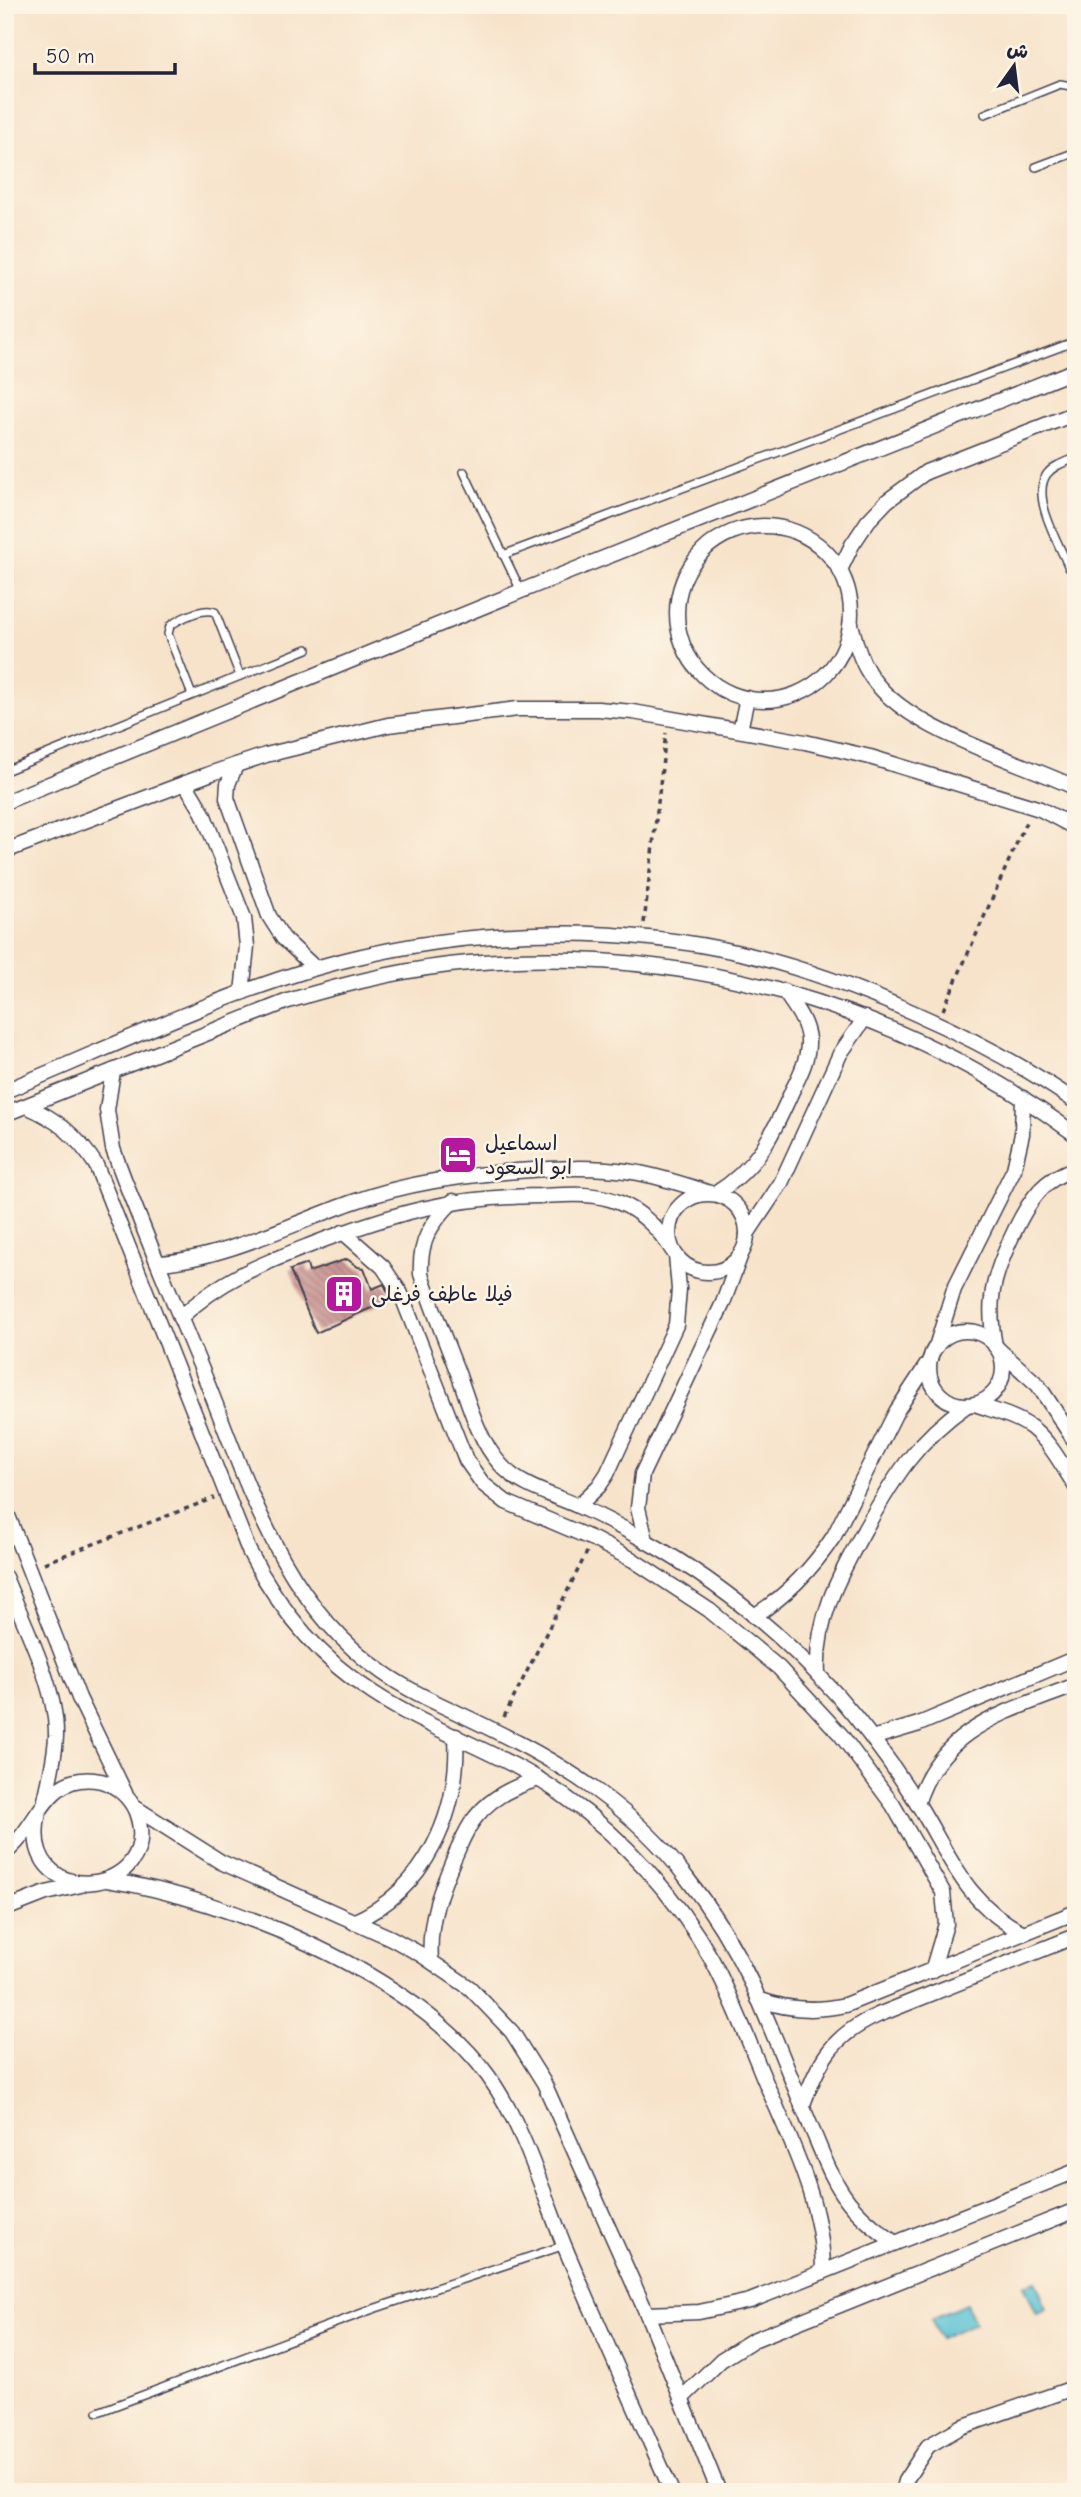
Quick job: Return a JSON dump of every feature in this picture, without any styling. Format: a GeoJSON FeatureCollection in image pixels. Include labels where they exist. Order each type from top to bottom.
{"type":"FeatureCollection","features":[{"type":"Feature","properties":{"kind":"street"},"geometry":{"type":"LineString","coordinates":[[5,802],[723,509],[1076,370]]}},
{"type":"Feature","properties":{"kind":"street"},"geometry":{"type":"LineString","coordinates":[[840,570],[852,545],[874,514],[926,472],[1076,413]]}},
{"type":"Feature","properties":{"kind":"street"},"geometry":{"type":"LineString","coordinates":[[723,509],[735,530]]}},
{"type":"Feature","properties":{"kind":"street"},"geometry":{"type":"LineString","coordinates":[[851,621],[845,645],[833,666],[815,683],[793,694],[769,699],[747,698],[725,690],[707,679],[688,654],[677,625],[677,604],[681,583],[691,565],[704,549],[721,536],[735,530],[765,526],[795,531],[821,547],[840,570],[851,604],[851,621],[857,647],[867,672],[884,692],[904,710],[948,735],[1076,788]]}},
{"type":"Feature","properties":{"kind":"street"},"geometry":{"type":"LineString","coordinates":[[740,730],[747,698]]}},
{"type":"Feature","properties":{"kind":"street"},"geometry":{"type":"LineString","coordinates":[[5,851],[236,765],[334,737],[388,725],[518,709],[586,709],[668,717],[870,757],[1033,807],[1076,828]]}},
{"type":"Feature","properties":{"kind":"street"},"geometry":{"type":"LineString","coordinates":[[236,765],[228,784],[227,798],[269,916],[283,938],[315,968]]}},
{"type":"Feature","properties":{"kind":"street"},"geometry":{"type":"LineString","coordinates":[[185,783],[203,813],[244,918],[247,946],[242,993]]}},
{"type":"Feature","properties":{"kind":"street"},"geometry":{"type":"LineString","coordinates":[[5,1091],[242,993],[315,968],[444,941],[563,934],[642,938],[731,951],[843,983],[937,1023],[1020,1065],[1076,1102]]}},
{"type":"Feature","properties":{"kind":"street"},"geometry":{"type":"LineString","coordinates":[[5,1114],[299,998],[376,977],[466,963],[558,959],[626,962],[694,971],[784,991],[865,1018],[946,1054],[1023,1098],[1076,1135]]}},
{"type":"Feature","properties":{"kind":"street"},"geometry":{"type":"LineString","coordinates":[[578,1506],[607,1474],[670,1341],[679,1307],[674,1253],[669,1240],[672,1217],[687,1199],[712,1194],[748,1169],[765,1147],[803,1066],[807,1053],[805,1026],[800,1013],[784,991]]}},
{"type":"Feature","properties":{"kind":"street"},"geometry":{"type":"LineString","coordinates":[[646,1541],[638,1508],[642,1474],[723,1303],[747,1234],[782,1183],[840,1054],[865,1018]]}},
{"type":"Feature","properties":{"kind":"street"},"geometry":{"type":"LineString","coordinates":[[113,1071],[107,1110],[113,1149],[275,1547],[310,1604],[356,1652],[383,1672],[411,1690],[551,1760],[622,1810],[654,1840],[683,1873],[732,1945],[758,1999],[837,2186],[863,2218],[895,2243]]}},
{"type":"Feature","properties":{"kind":"street"},"geometry":{"type":"LineString","coordinates":[[1023,1098],[1022,1134],[1014,1169],[954,1289],[933,1354],[930,1378],[935,1387],[950,1401],[971,1404],[1020,1421],[1031,1428],[1049,1447],[1076,1487]]}},
{"type":"Feature","properties":{"kind":"street"},"geometry":{"type":"LineString","coordinates":[[26,1106],[60,1123],[80,1142],[96,1166],[249,1551],[284,1610],[310,1642],[330,1661],[374,1694],[538,1779],[594,1819],[647,1870],[670,1898],[711,1959],[728,1992],[813,2198],[822,2235],[824,2272]]}},
{"type":"Feature","properties":{"kind":"street"},"geometry":{"type":"LineString","coordinates":[[159,1263],[211,1253],[378,1193],[458,1176],[560,1168],[611,1169],[660,1178],[728,1199],[739,1208],[746,1221],[747,1234]]}},
{"type":"Feature","properties":{"kind":"street"},"geometry":{"type":"LineString","coordinates":[[818,1675],[819,1639],[824,1616],[841,1572],[895,1477],[935,1430],[971,1404],[990,1396],[1002,1380],[1002,1359],[992,1330],[992,1298],[999,1266],[1029,1205],[1039,1191],[1051,1180],[1076,1168]]}},
{"type":"Feature","properties":{"kind":"street"},"geometry":{"type":"LineString","coordinates":[[180,1318],[214,1289],[233,1277],[343,1232],[390,1216],[453,1201],[496,1196],[603,1197],[628,1207],[651,1222],[684,1264],[696,1270],[721,1270],[732,1264],[741,1254]]}},
{"type":"Feature","properties":{"kind":"street"},"geometry":{"type":"LineString","coordinates":[[453,1201],[434,1220],[427,1232],[422,1246],[421,1274],[483,1440],[502,1466],[527,1485],[578,1506],[684,1563],[754,1616],[818,1675],[872,1738],[917,1804],[970,1892],[994,1916],[1024,1933]]}},
{"type":"Feature","properties":{"kind":"street"},"geometry":{"type":"LineString","coordinates":[[343,1232],[383,1268],[401,1294],[466,1460],[483,1484],[506,1503],[593,1539],[643,1566],[709,1610],[779,1668],[841,1735],[893,1805],[943,1892],[946,1924],[932,1970]]}},
{"type":"Feature","properties":{"kind":"street"},"geometry":{"type":"LineString","coordinates":[[754,1616],[785,1594],[824,1551],[896,1412],[943,1340],[962,1331],[983,1335],[1038,1385],[1076,1443]]}},
{"type":"Feature","properties":{"kind":"street"},"geometry":{"type":"LineString","coordinates":[[5,1508],[79,1698],[139,1821],[140,1835],[137,1850],[120,1873],[107,1880],[47,1893],[5,1909]]}},
{"type":"Feature","properties":{"kind":"street"},"geometry":{"type":"LineString","coordinates":[[5,1577],[47,1683],[54,1708],[54,1759],[35,1828],[37,1845],[44,1860],[55,1872],[70,1881],[87,1884]]}},
{"type":"Feature","properties":{"kind":"street"},"geometry":{"type":"LineString","coordinates":[[872,1738],[919,1724],[1076,1658]]}},
{"type":"Feature","properties":{"kind":"street"},"geometry":{"type":"LineString","coordinates":[[917,1804],[932,1768],[958,1739],[991,1719],[1076,1685]]}},
{"type":"Feature","properties":{"kind":"street"},"geometry":{"type":"LineString","coordinates":[[353,1922],[390,1902],[418,1871],[445,1820],[452,1800],[456,1779],[456,1735]]}},
{"type":"Feature","properties":{"kind":"street"},"geometry":{"type":"LineString","coordinates":[[431,1960],[430,1933],[436,1901],[466,1831],[474,1818],[497,1797],[538,1779]]}},
{"type":"Feature","properties":{"kind":"street"},"geometry":{"type":"LineString","coordinates":[[5,1853],[29,1829],[42,1806],[65,1784],[78,1780],[105,1782],[221,1861],[391,1938],[431,1960],[470,1988],[492,2009],[529,2056],[544,2082],[647,2314],[719,2492]]}},
{"type":"Feature","properties":{"kind":"street"},"geometry":{"type":"LineString","coordinates":[[107,1880],[186,1896],[243,1916],[305,1943],[369,1975],[421,2009],[468,2051],[488,2075],[520,2133],[565,2245],[672,2492]]}},
{"type":"Feature","properties":{"kind":"street"},"geometry":{"type":"LineString","coordinates":[[758,1999],[792,2009],[827,2009],[861,1999],[1076,1912]]}},
{"type":"Feature","properties":{"kind":"street"},"geometry":{"type":"LineString","coordinates":[[802,2107],[821,2060],[851,2029],[878,2015],[1076,1936]]}},
{"type":"Feature","properties":{"kind":"street"},"geometry":{"type":"LineString","coordinates":[[647,2314],[725,2308],[750,2301],[1076,2171]]}},
{"type":"Feature","properties":{"kind":"street"},"geometry":{"type":"LineString","coordinates":[[681,2399],[706,2371],[753,2340],[1076,2210]]}},
{"type":"Feature","properties":{"kind":"street"},"geometry":{"type":"LineString","coordinates":[[902,2492],[905,2481],[928,2446],[961,2427],[1076,2387]]}},
{"type":"Feature","properties":{"kind":"lane"},"geometry":{"type":"LineString","coordinates":[[985,114],[1060,84],[1076,87]]}},
{"type":"Feature","properties":{"kind":"lane"},"geometry":{"type":"LineString","coordinates":[[1036,167],[1076,152]]}},
{"type":"Feature","properties":{"kind":"lane"},"geometry":{"type":"LineString","coordinates":[[503,555],[1076,341]]}},
{"type":"Feature","properties":{"kind":"lane"},"geometry":{"type":"LineString","coordinates":[[1069,568],[1041,495],[1046,475],[1054,468],[1076,458]]}},
{"type":"Feature","properties":{"kind":"lane"},"geometry":{"type":"LineString","coordinates":[[464,472],[521,591]]}},
{"type":"Feature","properties":{"kind":"lane"},"geometry":{"type":"LineString","coordinates":[[192,695],[168,634],[170,625],[177,621],[208,609],[215,612],[240,676]]}},
{"type":"Feature","properties":{"kind":"lane"},"geometry":{"type":"LineString","coordinates":[[5,771],[307,649]]}},
{"type":"Feature","properties":{"kind":"lane"},"geometry":{"type":"LineString","coordinates":[[98,2412],[373,2309],[565,2245]]}},
{"type":"Feature","properties":{"kind":"path"},"geometry":{"type":"LineString","coordinates":[[642,938],[668,717]]}},
{"type":"Feature","properties":{"kind":"path"},"geometry":{"type":"LineString","coordinates":[[937,1023],[1033,807]]}},
{"type":"Feature","properties":{"kind":"path"},"geometry":{"type":"LineString","coordinates":[[29,1569],[226,1493]]}},
{"type":"Feature","properties":{"kind":"path"},"geometry":{"type":"LineString","coordinates":[[497,1731],[593,1539]]}},
{"type":"Feature","properties":{"kind":"water"},"geometry":{"type":"Polygon","coordinates":[[[1035,2281],[1047,2309],[1037,2314],[1024,2285],[1035,2281]]]}},
{"type":"Feature","properties":{"kind":"water"},"geometry":{"type":"Polygon","coordinates":[[[966,2304],[975,2323],[940,2338],[931,2319],[966,2304]]]}},
{"type":"Feature","properties":{"kind":"building","name":"فيلا عاطف فرغلى"},"geometry":{"type":"Polygon","coordinates":[[[347,1259],[364,1268],[372,1289],[384,1284],[391,1299],[316,1333],[290,1270],[307,1264],[309,1272],[347,1259]]]}},
{"type":"Feature","properties":{"kind":"place","name":"اسماعيل ابو السعود"},"geometry":{"type":"Point","coordinates":[458,1155]}},
{"type":"Feature","properties":{"kind":"place","name":"فيلا عاطف فرغلى"},"geometry":{"type":"Point","coordinates":[344,1294]}}]}
